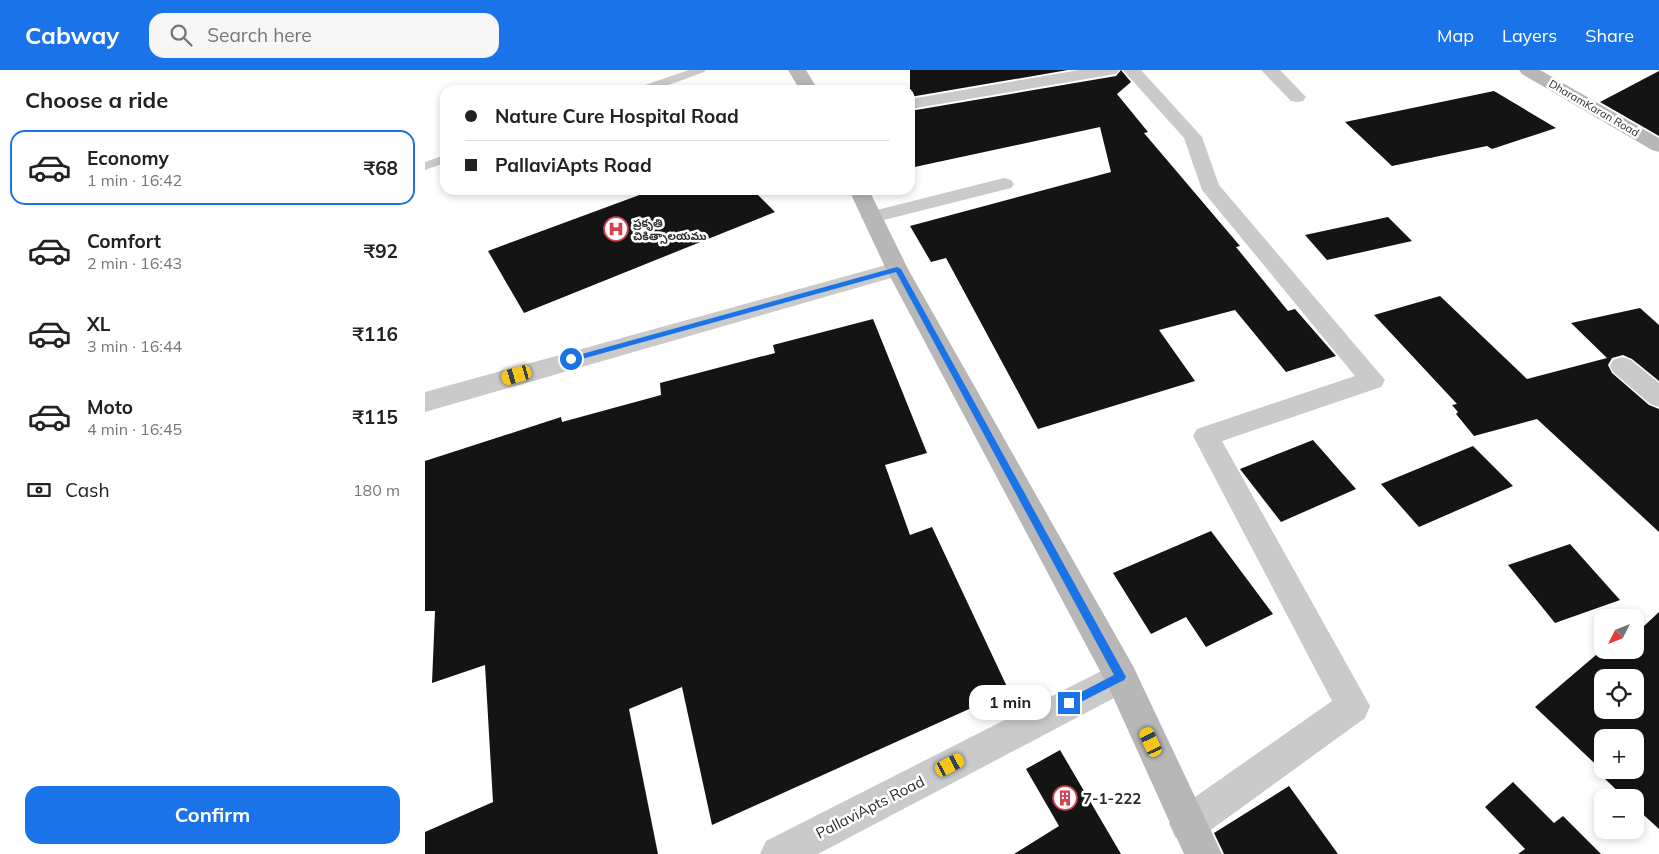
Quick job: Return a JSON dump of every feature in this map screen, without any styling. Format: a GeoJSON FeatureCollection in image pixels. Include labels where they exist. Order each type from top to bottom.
{"type":"FeatureCollection","features":[{"type":"Feature","properties":{"kind":"street"},"geometry":{"type":"LineString","coordinates":[[797,70],[806,85]]}},
{"type":"Feature","properties":{"kind":"street"},"geometry":{"type":"LineString","coordinates":[[915,103],[1110,70]]}},
{"type":"Feature","properties":{"kind":"street"},"geometry":{"type":"LineString","coordinates":[[1132,70],[1193,137],[1209,186],[1372,380],[1206,436],[1353,706],[1188,824]]}},
{"type":"Feature","properties":{"kind":"street"},"geometry":{"type":"LineString","coordinates":[[1270,70],[1297,97]]}},
{"type":"Feature","properties":{"kind":"street","name":"DharamKaran Road"},"geometry":{"type":"LineString","coordinates":[[1528,70],[1659,146]]}},
{"type":"Feature","properties":{"kind":"street"},"geometry":{"type":"LineString","coordinates":[[872,217],[1004,184]]}},
{"type":"Feature","properties":{"kind":"street"},"geometry":{"type":"LineString","coordinates":[[861,195],[897,269],[1121,677],[1203,854]]}},
{"type":"Feature","properties":{"kind":"street"},"geometry":{"type":"LineString","coordinates":[[425,402],[897,269]]}},
{"type":"Feature","properties":{"kind":"street"},"geometry":{"type":"LineString","coordinates":[[1622,366],[1659,397]]}},
{"type":"Feature","properties":{"kind":"street","name":"PallaviApts Road"},"geometry":{"type":"LineString","coordinates":[[779,854],[1121,677]]}},
{"type":"Feature","properties":{"kind":"lane"},"geometry":{"type":"LineString","coordinates":[[657,85],[700,70]]}},
{"type":"Feature","properties":{"kind":"lane"},"geometry":{"type":"LineString","coordinates":[[425,166],[440,161]]}},
{"type":"Feature","properties":{"kind":"building"},"geometry":{"type":"Polygon","coordinates":[[[910,70],[1068,70],[915,96],[915,85],[910,85],[910,70]]]}},
{"type":"Feature","properties":{"kind":"building"},"geometry":{"type":"Polygon","coordinates":[[[1121,70],[1131,82],[1117,94],[1148,132],[1144,133],[1240,246],[1236,247],[1288,311],[1295,309],[1336,356],[1286,372],[1235,310],[1159,330],[1195,381],[1038,429],[946,258],[931,262],[910,226],[1111,172],[1100,127],[915,167],[915,110],[1116,76],[1121,70]]]}},
{"type":"Feature","properties":{"kind":"building"},"geometry":{"type":"Polygon","coordinates":[[[1659,71],[1659,136],[1600,102],[1659,71]]]}},
{"type":"Feature","properties":{"kind":"building"},"geometry":{"type":"Polygon","coordinates":[[[1494,91],[1556,128],[1492,149],[1487,146],[1392,166],[1345,122],[1494,91]]]}},
{"type":"Feature","properties":{"kind":"building"},"geometry":{"type":"Polygon","coordinates":[[[639,195],[758,195],[775,212],[524,313],[488,251],[639,195]]]}},
{"type":"Feature","properties":{"kind":"building"},"geometry":{"type":"Polygon","coordinates":[[[1388,217],[1412,241],[1327,260],[1305,235],[1388,217]]]}},
{"type":"Feature","properties":{"kind":"building"},"geometry":{"type":"Polygon","coordinates":[[[1440,296],[1527,379],[1607,358],[1571,323],[1640,308],[1659,325],[1659,381],[1632,359],[1623,355],[1612,358],[1608,365],[1612,373],[1649,405],[1659,409],[1659,532],[1537,419],[1474,436],[1456,414],[1458,412],[1452,405],[1457,404],[1374,315],[1440,296]]]}},
{"type":"Feature","properties":{"kind":"building"},"geometry":{"type":"Polygon","coordinates":[[[873,319],[927,453],[885,465],[910,535],[932,527],[1009,691],[712,825],[682,687],[629,709],[658,854],[425,854],[425,832],[493,802],[485,665],[432,683],[435,611],[425,611],[425,461],[561,417],[562,422],[661,395],[660,383],[775,353],[773,345],[873,319]]]}},
{"type":"Feature","properties":{"kind":"building"},"geometry":{"type":"Polygon","coordinates":[[[1313,440],[1356,489],[1281,522],[1240,469],[1313,440]]]}},
{"type":"Feature","properties":{"kind":"building"},"geometry":{"type":"Polygon","coordinates":[[[1473,446],[1513,486],[1419,527],[1381,484],[1473,446]]]}},
{"type":"Feature","properties":{"kind":"building"},"geometry":{"type":"Polygon","coordinates":[[[1211,531],[1273,614],[1206,647],[1186,617],[1151,634],[1113,573],[1211,531]]]}},
{"type":"Feature","properties":{"kind":"building"},"geometry":{"type":"Polygon","coordinates":[[[1570,544],[1620,600],[1555,623],[1508,565],[1570,544]]]}},
{"type":"Feature","properties":{"kind":"building"},"geometry":{"type":"Polygon","coordinates":[[[1659,612],[1659,829],[1644,815],[1644,789],[1616,789],[1605,779],[1644,779],[1644,729],[1594,729],[1594,763],[1535,707],[1594,657],[1594,659],[1644,659],[1644,626],[1659,612]]]}},
{"type":"Feature","properties":{"kind":"building","name":"7-1-222"},"geometry":{"type":"Polygon","coordinates":[[[1060,750],[1121,854],[1014,854],[1059,826],[1026,769],[1060,750]]]}},
{"type":"Feature","properties":{"kind":"building"},"geometry":{"type":"Polygon","coordinates":[[[1513,782],[1554,823],[1563,816],[1601,854],[1518,854],[1525,849],[1485,807],[1513,782]]]}},
{"type":"Feature","properties":{"kind":"building"},"geometry":{"type":"Polygon","coordinates":[[[1289,786],[1338,854],[1224,854],[1214,833],[1289,786]]]}},
{"type":"Feature","properties":{"kind":"place","name":"ప్రకృతి చికిత్సాలయము"},"geometry":{"type":"Point","coordinates":[616,229]}},
{"type":"Feature","properties":{"kind":"place","name":"7-1-222"},"geometry":{"type":"Point","coordinates":[1065,798]}},
{"type":"Feature","properties":{"kind":"route"},"geometry":{"type":"LineString","coordinates":[[571,359],[897,269],[1121,677],[1069,703]]}}]}
